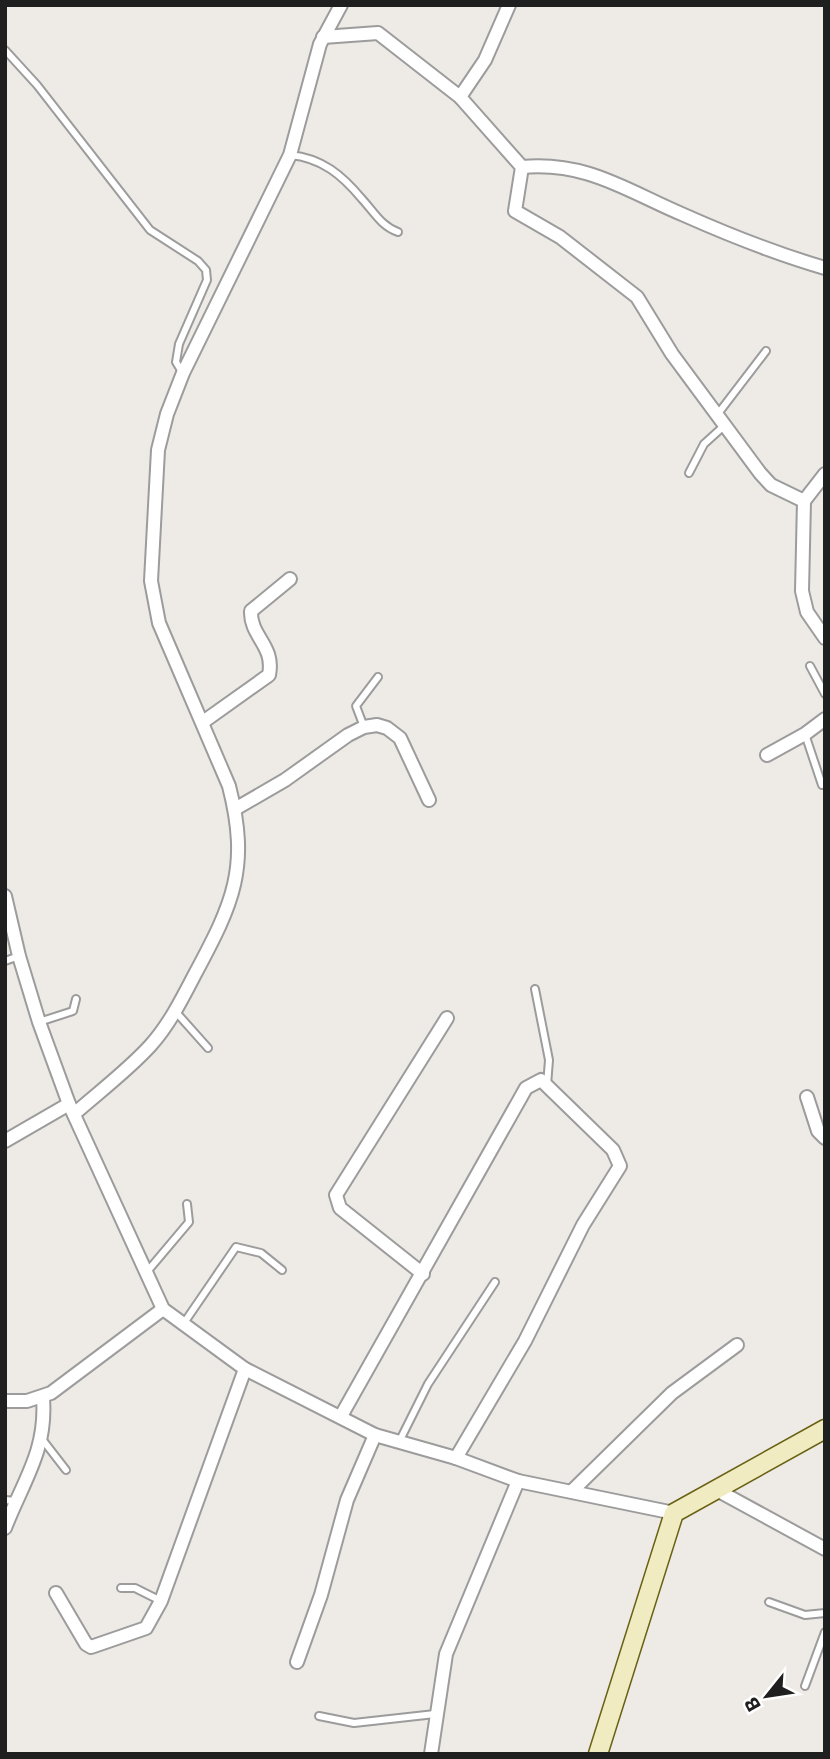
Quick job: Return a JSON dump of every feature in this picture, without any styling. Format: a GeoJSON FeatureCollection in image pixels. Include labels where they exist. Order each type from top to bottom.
{"type":"FeatureCollection","features":[{"type":"Feature","properties":{"kind":"street"},"geometry":{"type":"LineString","coordinates":[[5,1141],[71,1109],[151,1045],[175,1012],[227,914],[236,886],[239,855],[235,809],[229,786],[159,623],[151,581],[158,450],[183,373],[290,155],[323,37],[341,5]]}},
{"type":"Feature","properties":{"kind":"street"},"geometry":{"type":"LineString","coordinates":[[460,97],[488,54],[509,5]]}},
{"type":"Feature","properties":{"kind":"street"},"geometry":{"type":"LineString","coordinates":[[323,37],[378,33],[460,97],[522,167]]}},
{"type":"Feature","properties":{"kind":"street"},"geometry":{"type":"LineString","coordinates":[[522,167],[542,165],[596,174],[683,215],[825,268]]}},
{"type":"Feature","properties":{"kind":"street"},"geometry":{"type":"LineString","coordinates":[[522,167],[515,211],[560,237],[637,297],[672,354],[771,485],[804,500]]}},
{"type":"Feature","properties":{"kind":"street"},"geometry":{"type":"LineString","coordinates":[[825,474],[804,500],[802,591],[807,611],[825,638]]}},
{"type":"Feature","properties":{"kind":"street"},"geometry":{"type":"LineString","coordinates":[[203,722],[269,675],[269,649],[255,629],[251,611],[290,579]]}},
{"type":"Feature","properties":{"kind":"street"},"geometry":{"type":"LineString","coordinates":[[767,755],[805,734],[825,719]]}},
{"type":"Feature","properties":{"kind":"street"},"geometry":{"type":"LineString","coordinates":[[235,809],[364,727],[387,728],[400,738],[429,800]]}},
{"type":"Feature","properties":{"kind":"street"},"geometry":{"type":"LineString","coordinates":[[5,896],[19,956],[39,1022],[71,1109],[145,1275],[163,1309],[245,1369],[375,1435],[456,1458],[518,1481],[674,1513]]}},
{"type":"Feature","properties":{"kind":"street"},"geometry":{"type":"LineString","coordinates":[[423,1274],[340,1208],[336,1195],[446,1018]]}},
{"type":"Feature","properties":{"kind":"street"},"geometry":{"type":"LineString","coordinates":[[341,1416],[526,1088],[536,1081],[547,1085],[613,1150],[620,1166],[583,1225],[525,1341],[456,1458]]}},
{"type":"Feature","properties":{"kind":"street"},"geometry":{"type":"LineString","coordinates":[[807,1097],[818,1131],[825,1138]]}},
{"type":"Feature","properties":{"kind":"street"},"geometry":{"type":"LineString","coordinates":[[5,1401],[43,1398],[163,1309]]}},
{"type":"Feature","properties":{"kind":"street"},"geometry":{"type":"LineString","coordinates":[[572,1490],[672,1393],[737,1345]]}},
{"type":"Feature","properties":{"kind":"street"},"geometry":{"type":"LineString","coordinates":[[56,1593],[86,1644],[91,1647],[146,1628],[161,1601],[245,1369]]}},
{"type":"Feature","properties":{"kind":"street"},"geometry":{"type":"LineString","coordinates":[[5,1528],[10,1500],[29,1476],[43,1439],[43,1398]]}},
{"type":"Feature","properties":{"kind":"street"},"geometry":{"type":"LineString","coordinates":[[598,1754],[674,1513],[825,1429]]}},
{"type":"Feature","properties":{"kind":"street"},"geometry":{"type":"LineString","coordinates":[[297,1662],[321,1595],[346,1500],[375,1435]]}},
{"type":"Feature","properties":{"kind":"street"},"geometry":{"type":"LineString","coordinates":[[430,1754],[446,1654],[518,1481]]}},
{"type":"Feature","properties":{"kind":"street"},"geometry":{"type":"LineString","coordinates":[[715,1489],[825,1549]]}},
{"type":"Feature","properties":{"kind":"lane"},"geometry":{"type":"LineString","coordinates":[[5,50],[37,85],[150,230],[206,270],[207,280],[179,344],[176,362],[183,373]]}},
{"type":"Feature","properties":{"kind":"lane"},"geometry":{"type":"LineString","coordinates":[[290,155],[320,162],[333,169],[379,220],[397,232]]}},
{"type":"Feature","properties":{"kind":"lane"},"geometry":{"type":"LineString","coordinates":[[689,473],[694,459],[766,351]]}},
{"type":"Feature","properties":{"kind":"lane"},"geometry":{"type":"LineString","coordinates":[[810,666],[825,694]]}},
{"type":"Feature","properties":{"kind":"lane"},"geometry":{"type":"LineString","coordinates":[[364,727],[356,706],[377,677]]}},
{"type":"Feature","properties":{"kind":"lane"},"geometry":{"type":"LineString","coordinates":[[805,734],[822,785]]}},
{"type":"Feature","properties":{"kind":"lane"},"geometry":{"type":"LineString","coordinates":[[5,961],[19,956]]}},
{"type":"Feature","properties":{"kind":"lane"},"geometry":{"type":"LineString","coordinates":[[535,989],[549,1060],[547,1085]]}},
{"type":"Feature","properties":{"kind":"lane"},"geometry":{"type":"LineString","coordinates":[[39,1022],[72,1011],[76,999]]}},
{"type":"Feature","properties":{"kind":"lane"},"geometry":{"type":"LineString","coordinates":[[175,1012],[208,1048]]}},
{"type":"Feature","properties":{"kind":"lane"},"geometry":{"type":"LineString","coordinates":[[145,1275],[189,1222],[187,1204]]}},
{"type":"Feature","properties":{"kind":"lane"},"geometry":{"type":"LineString","coordinates":[[183,1325],[236,1247],[252,1248],[282,1269]]}},
{"type":"Feature","properties":{"kind":"lane"},"geometry":{"type":"LineString","coordinates":[[399,1442],[428,1384],[495,1282]]}},
{"type":"Feature","properties":{"kind":"lane"},"geometry":{"type":"LineString","coordinates":[[43,1439],[66,1471]]}},
{"type":"Feature","properties":{"kind":"lane"},"geometry":{"type":"LineString","coordinates":[[121,1588],[135,1588],[161,1601]]}},
{"type":"Feature","properties":{"kind":"lane"},"geometry":{"type":"LineString","coordinates":[[769,1602],[805,1615],[825,1613]]}},
{"type":"Feature","properties":{"kind":"lane"},"geometry":{"type":"LineString","coordinates":[[805,1686],[825,1632]]}},
{"type":"Feature","properties":{"kind":"lane"},"geometry":{"type":"LineString","coordinates":[[318,1716],[354,1723],[435,1714]]}}]}
